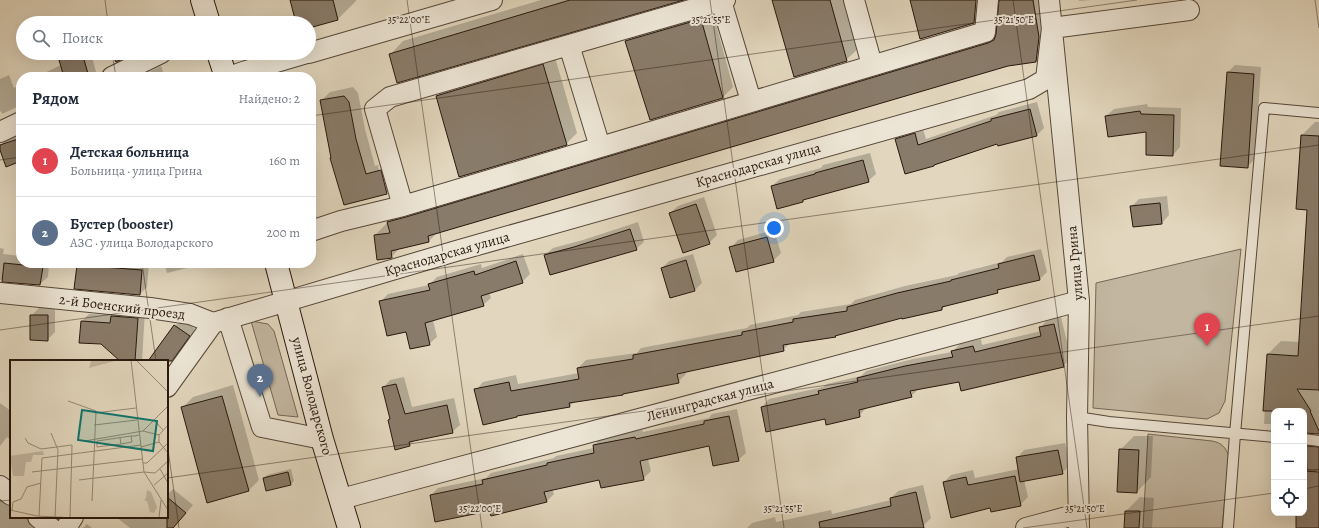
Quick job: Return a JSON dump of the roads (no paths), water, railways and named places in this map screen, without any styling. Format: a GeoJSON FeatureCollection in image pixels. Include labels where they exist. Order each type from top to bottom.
{"type":"FeatureCollection","features":[{"type":"Feature","properties":{"kind":"main road"},"geometry":{"type":"LineString","coordinates":[[202,0],[207,16]]}},
{"type":"Feature","properties":{"kind":"main road"},"geometry":{"type":"LineString","coordinates":[[220,60],[224,72]]}},
{"type":"Feature","properties":{"kind":"main road","name":"улица Володарского"},"geometry":{"type":"LineString","coordinates":[[277,268],[322,439],[349,528]]}},
{"type":"Feature","properties":{"kind":"street"},"geometry":{"type":"LineString","coordinates":[[316,51],[492,0]]}},
{"type":"Feature","properties":{"kind":"street"},"geometry":{"type":"LineString","coordinates":[[403,206],[375,109],[390,97],[723,0],[751,101]]}},
{"type":"Feature","properties":{"kind":"street"},"geometry":{"type":"LineString","coordinates":[[854,0],[872,65]]}},
{"type":"Feature","properties":{"kind":"street"},"geometry":{"type":"LineString","coordinates":[[316,230],[341,221],[403,206],[985,32],[988,0]]}},
{"type":"Feature","properties":{"kind":"street","name":"улица Грина"},"geometry":{"type":"LineString","coordinates":[[1049,0],[1079,301],[1077,417],[1078,521]]}},
{"type":"Feature","properties":{"kind":"street"},"geometry":{"type":"LineString","coordinates":[[1052,28],[1189,10]]}},
{"type":"Feature","properties":{"kind":"street","name":"Краснодарская улица"},"geometry":{"type":"LineString","coordinates":[[286,301],[464,248],[1029,89],[1046,79],[1052,28]]}},
{"type":"Feature","properties":{"kind":"street"},"geometry":{"type":"LineString","coordinates":[[570,45],[600,146]]}},
{"type":"Feature","properties":{"kind":"street"},"geometry":{"type":"LineString","coordinates":[[122,72],[146,60]]}},
{"type":"Feature","properties":{"kind":"street"},"geometry":{"type":"LineString","coordinates":[[243,72],[284,60]]}},
{"type":"Feature","properties":{"kind":"street"},"geometry":{"type":"LineString","coordinates":[[0,132],[16,124]]}},
{"type":"Feature","properties":{"kind":"street","name":"2-й Боенский проезд"},"geometry":{"type":"LineString","coordinates":[[0,293],[150,308],[190,314],[221,321]]}},
{"type":"Feature","properties":{"kind":"street"},"geometry":{"type":"LineString","coordinates":[[168,386],[221,321],[286,301]]}},
{"type":"Feature","properties":{"kind":"street","name":"Ленинградская улица"},"geometry":{"type":"LineString","coordinates":[[341,499],[1079,301]]}},
{"type":"Feature","properties":{"kind":"street"},"geometry":{"type":"LineString","coordinates":[[221,321],[262,427],[322,439]]}},
{"type":"Feature","properties":{"kind":"street"},"geometry":{"type":"LineString","coordinates":[[0,486],[10,494]]}},
{"type":"Feature","properties":{"kind":"street"},"geometry":{"type":"LineString","coordinates":[[39,518],[51,528]]}},
{"type":"Feature","properties":{"kind":"street"},"geometry":{"type":"LineString","coordinates":[[66,528],[73,518]]}},
{"type":"Feature","properties":{"kind":"street"},"geometry":{"type":"LineString","coordinates":[[1026,528],[1078,521]]}},
{"type":"Feature","properties":{"kind":"lane"},"geometry":{"type":"LineString","coordinates":[[1228,528],[1264,108],[1319,113]]}},
{"type":"Feature","properties":{"kind":"lane"},"geometry":{"type":"LineString","coordinates":[[1077,417],[1109,422],[1271,437]]}},
{"type":"Feature","properties":{"kind":"lane"},"geometry":{"type":"LineString","coordinates":[[1307,439],[1319,441]]}},
{"type":"Feature","properties":{"kind":"place","name":"Детская больница"},"geometry":{"type":"Point","coordinates":[1207,346]}},
{"type":"Feature","properties":{"kind":"place","name":"Бустер (booster)"},"geometry":{"type":"Point","coordinates":[260,397]}}]}
